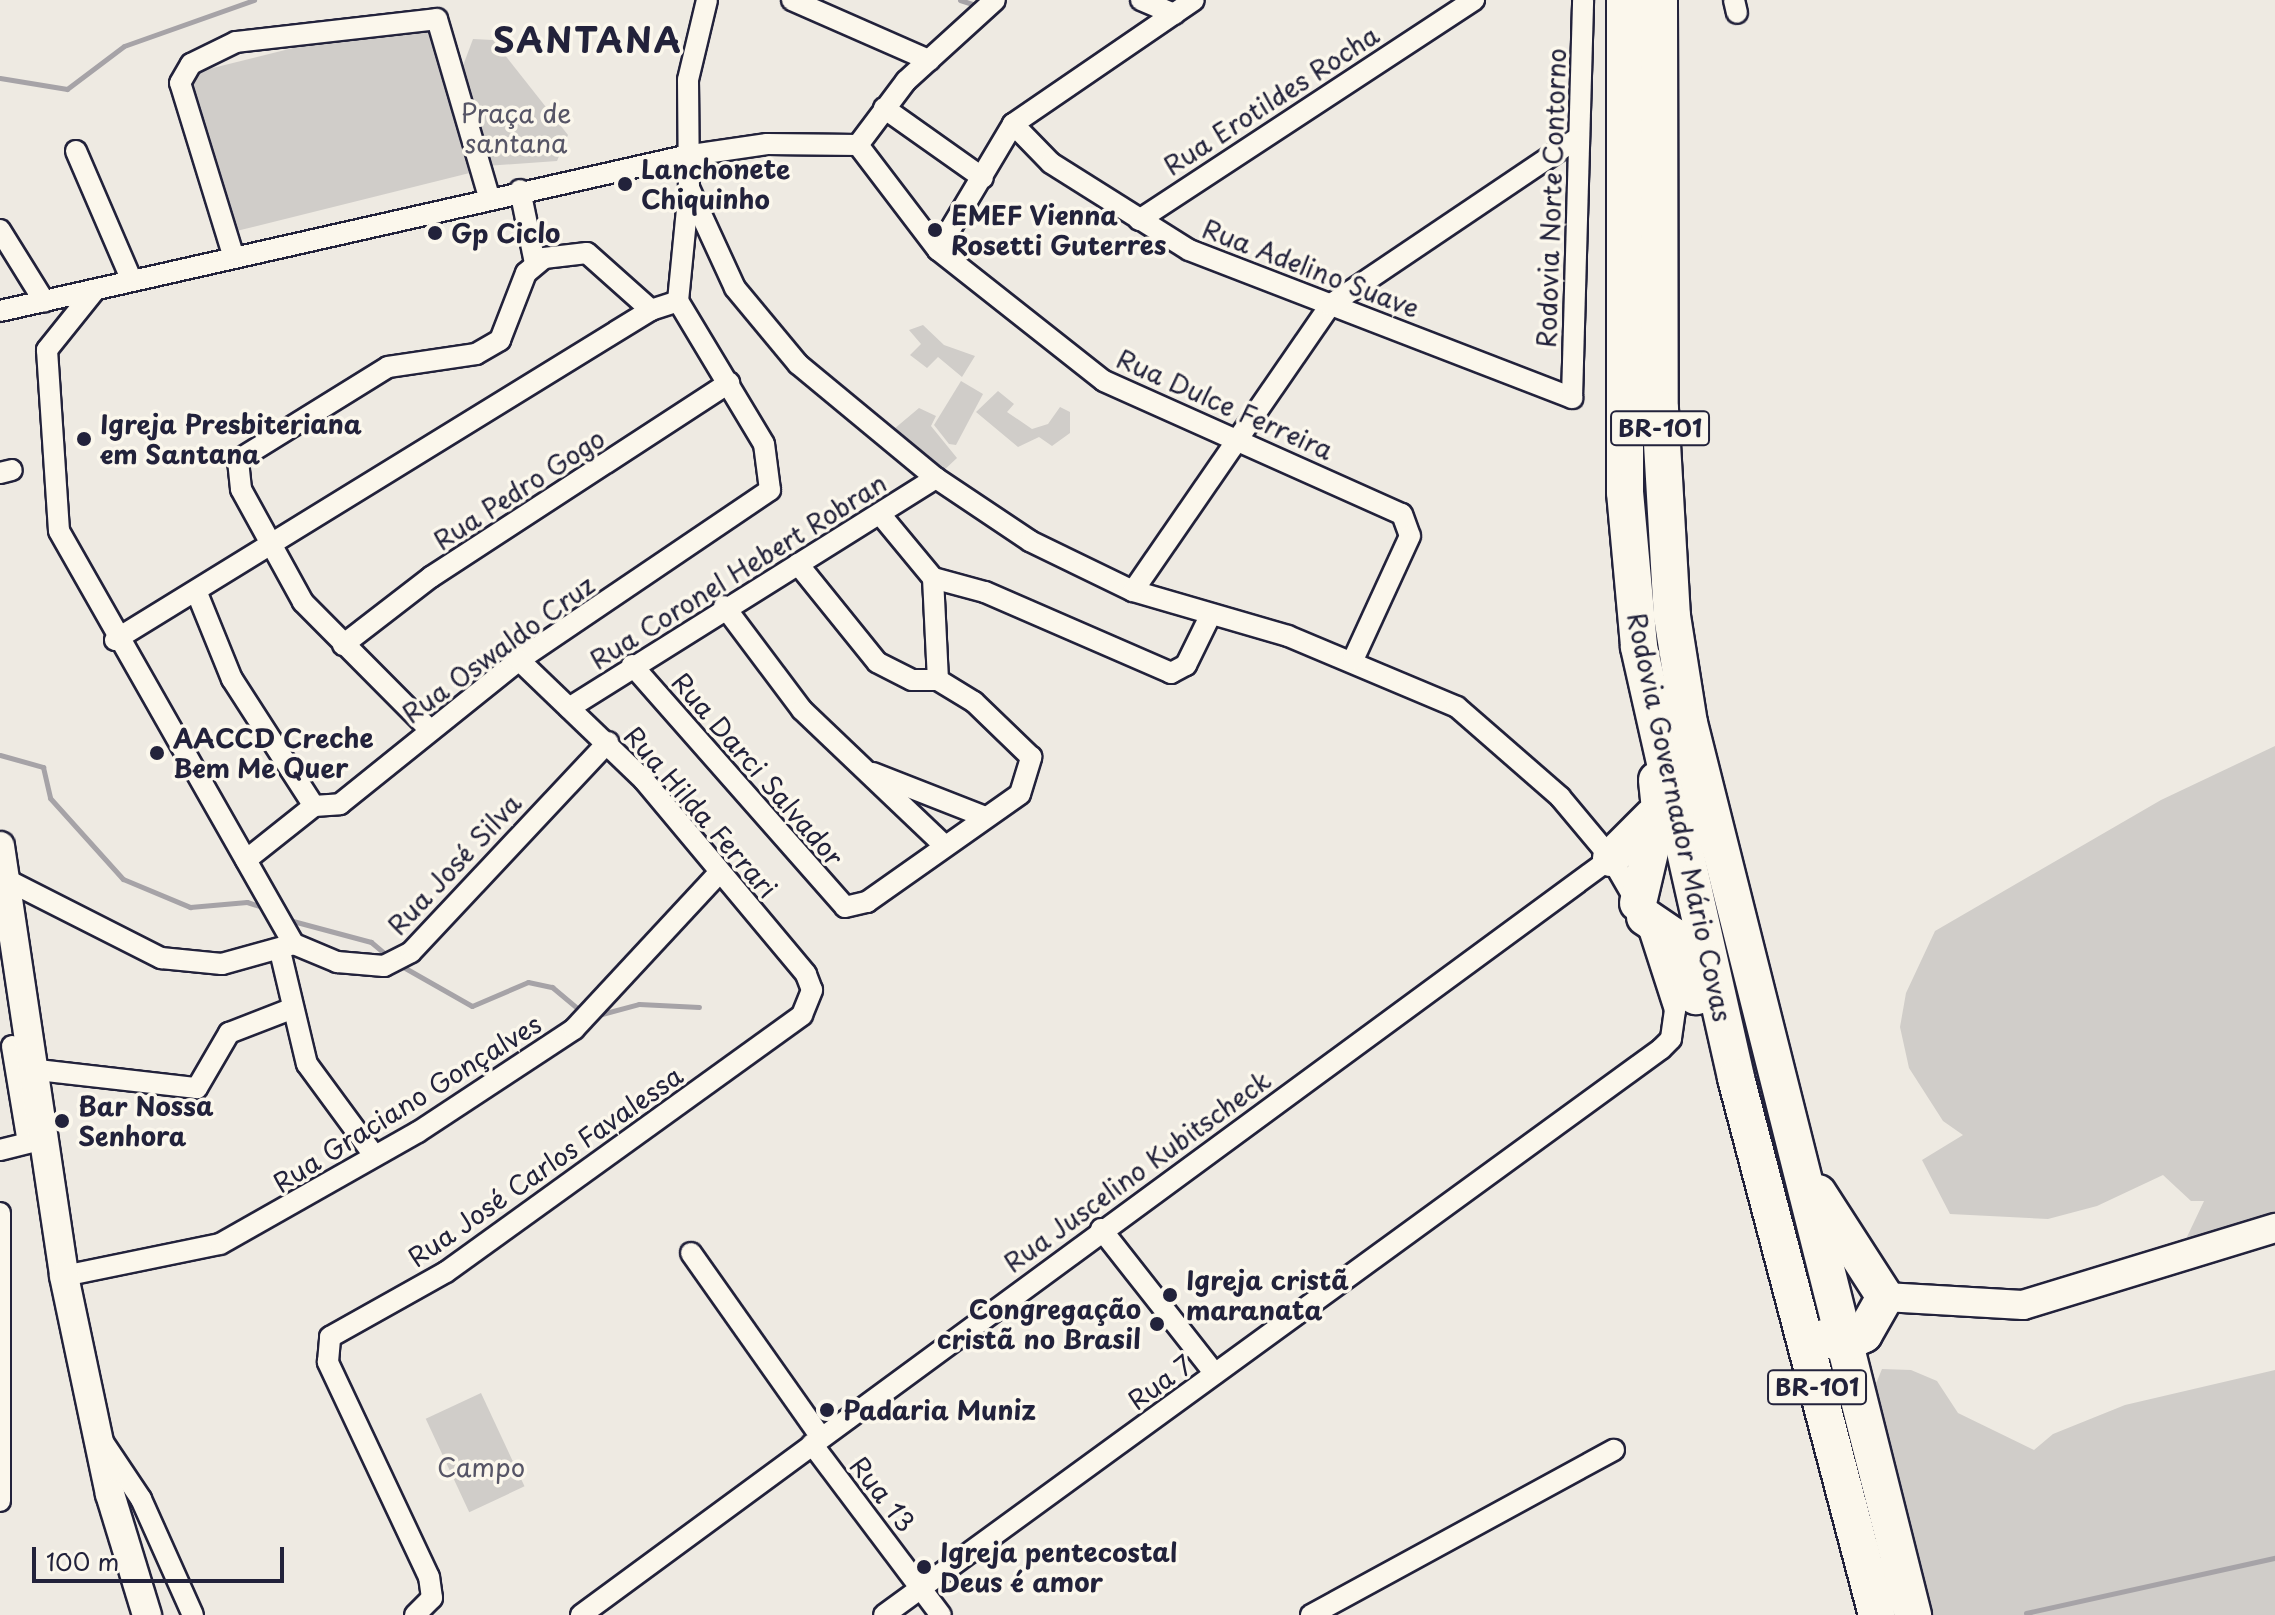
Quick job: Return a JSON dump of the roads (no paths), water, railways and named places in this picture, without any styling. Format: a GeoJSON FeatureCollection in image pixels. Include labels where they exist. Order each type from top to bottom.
{"type":"FeatureCollection","features":[{"type":"Feature","properties":{"kind":"highway","name":"Rodovia Governador Mário Covas"},"geometry":{"type":"LineString","coordinates":[[1625,0],[1627,532],[1639,647],[1758,1160],[1877,1615]]}},
{"type":"Feature","properties":{"kind":"highway","name":"Rodovia Governador Mário Covas"},"geometry":{"type":"LineString","coordinates":[[1659,0],[1663,517],[1689,723],[1913,1615]]}},
{"type":"Feature","properties":{"kind":"highway"},"geometry":{"type":"LineString","coordinates":[[1659,740],[1660,809],[1642,910],[1675,937],[1686,958],[1763,1238],[1786,1268]]}},
{"type":"Feature","properties":{"kind":"highway"},"geometry":{"type":"LineString","coordinates":[[1611,858],[1660,809]]}},
{"type":"Feature","properties":{"kind":"highway"},"geometry":{"type":"LineString","coordinates":[[1730,890],[1754,923],[1821,1203],[1877,1275],[1880,1310],[1873,1451]]}},
{"type":"Feature","properties":{"kind":"highway"},"geometry":{"type":"LineString","coordinates":[[1758,1160],[1776,1180],[1819,1335],[1844,1344],[1880,1310]]}},
{"type":"Feature","properties":{"kind":"main road"},"geometry":{"type":"LineString","coordinates":[[0,846],[29,1069],[34,1138],[97,1433],[147,1615]]}},
{"type":"Feature","properties":{"kind":"main road"},"geometry":{"type":"LineString","coordinates":[[1880,1310],[2023,1305],[2275,1228]]}},
{"type":"Feature","properties":{"kind":"street"},"geometry":{"type":"LineString","coordinates":[[707,0],[688,80],[685,156],[689,188],[678,301],[729,383]]}},
{"type":"Feature","properties":{"kind":"street"},"geometry":{"type":"LineString","coordinates":[[792,0],[929,60]]}},
{"type":"Feature","properties":{"kind":"street"},"geometry":{"type":"LineString","coordinates":[[0,311],[489,197],[685,156],[767,144],[858,145],[884,108],[929,60],[995,0]]}},
{"type":"Feature","properties":{"kind":"street"},"geometry":{"type":"LineString","coordinates":[[1141,0],[1174,14]]}},
{"type":"Feature","properties":{"kind":"street"},"geometry":{"type":"LineString","coordinates":[[938,250],[1013,124],[1194,0]]}},
{"type":"Feature","properties":{"kind":"street","name":"Rua Erotildes Rocha"},"geometry":{"type":"LineString","coordinates":[[1139,220],[1474,0]]}},
{"type":"Feature","properties":{"kind":"street","name":"Rodovia Norte Contorno"},"geometry":{"type":"LineString","coordinates":[[1572,398],[1575,140],[1583,0]]}},
{"type":"Feature","properties":{"kind":"street"},"geometry":{"type":"LineString","coordinates":[[234,258],[180,83],[191,64],[236,42],[437,19],[489,197]]}},
{"type":"Feature","properties":{"kind":"street"},"geometry":{"type":"LineString","coordinates":[[884,108],[983,178]]}},
{"type":"Feature","properties":{"kind":"street","name":"Rua Adelino Suave"},"geometry":{"type":"LineString","coordinates":[[1013,124],[1051,163],[1139,220],[1233,270],[1572,398]]}},
{"type":"Feature","properties":{"kind":"street"},"geometry":{"type":"LineString","coordinates":[[1133,591],[1330,305],[1575,140]]}},
{"type":"Feature","properties":{"kind":"street","name":"Rua Dulce Ferreira"},"geometry":{"type":"LineString","coordinates":[[858,145],[938,250],[1104,381],[1236,439],[1406,520],[1410,536],[1353,660]]}},
{"type":"Feature","properties":{"kind":"street"},"geometry":{"type":"LineString","coordinates":[[76,151],[131,279]]}},
{"type":"Feature","properties":{"kind":"street"},"geometry":{"type":"LineString","coordinates":[[689,188],[711,248],[767,330],[936,478],[1030,541],[1133,591],[1209,618],[1353,660],[1457,707],[1560,797],[1611,858],[1642,910]]}},
{"type":"Feature","properties":{"kind":"street"},"geometry":{"type":"LineString","coordinates":[[429,729],[303,602],[236,477],[238,460],[388,367],[476,354],[500,340],[535,263],[520,190]]}},
{"type":"Feature","properties":{"kind":"street"},"geometry":{"type":"LineString","coordinates":[[0,230],[44,301]]}},
{"type":"Feature","properties":{"kind":"street"},"geometry":{"type":"LineString","coordinates":[[535,263],[587,253],[651,310]]}},
{"type":"Feature","properties":{"kind":"street"},"geometry":{"type":"LineString","coordinates":[[97,288],[58,328],[47,350],[56,440],[53,506],[115,640],[246,860],[287,948],[291,1009],[307,1064],[373,1154]]}},
{"type":"Feature","properties":{"kind":"street"},"geometry":{"type":"LineString","coordinates":[[115,640],[197,593],[651,310],[678,301]]}},
{"type":"Feature","properties":{"kind":"street","name":"Rua Oswaldo Cruz"},"geometry":{"type":"LineString","coordinates":[[246,860],[314,806],[340,804],[429,729],[519,660],[764,499],[774,473],[729,383]]}},
{"type":"Feature","properties":{"kind":"street","name":"Rua Pedro Gogo"},"geometry":{"type":"LineString","coordinates":[[343,645],[431,577],[729,383]]}},
{"type":"Feature","properties":{"kind":"street","name":"Rua Coronel Hebert Robran"},"geometry":{"type":"LineString","coordinates":[[569,708],[724,606],[936,478]]}},
{"type":"Feature","properties":{"kind":"street"},"geometry":{"type":"LineString","coordinates":[[880,514],[933,578],[985,592],[1171,673],[1186,665],[1209,618]]}},
{"type":"Feature","properties":{"kind":"street"},"geometry":{"type":"LineString","coordinates":[[724,606],[770,673],[865,771],[944,845],[985,817],[1030,779],[1028,747],[938,680],[912,680],[877,662],[798,564]]}},
{"type":"Feature","properties":{"kind":"street"},"geometry":{"type":"LineString","coordinates":[[933,578],[938,680]]}},
{"type":"Feature","properties":{"kind":"street"},"geometry":{"type":"LineString","coordinates":[[197,593],[232,679],[314,806]]}},
{"type":"Feature","properties":{"kind":"street","name":"Rua Hilda Ferrari"},"geometry":{"type":"LineString","coordinates":[[519,660],[608,742],[806,974],[812,990],[802,1015]]}},
{"type":"Feature","properties":{"kind":"street","name":"Rua Darci Salvador"},"geometry":{"type":"LineString","coordinates":[[632,665],[845,907],[867,902],[944,845]]}},
{"type":"Feature","properties":{"kind":"street","name":"Rua José Silva"},"geometry":{"type":"LineString","coordinates":[[5,879],[161,958],[222,964],[287,948],[368,967],[398,960],[608,742]]}},
{"type":"Feature","properties":{"kind":"street"},"geometry":{"type":"LineString","coordinates":[[865,771],[985,817]]}},
{"type":"Feature","properties":{"kind":"street","name":"Rua Juscelino Kubitscheck"},"geometry":{"type":"LineString","coordinates":[[581,1615],[1101,1229],[1611,858]]}},
{"type":"Feature","properties":{"kind":"street","name":"Rua Graciano Gonçalves"},"geometry":{"type":"LineString","coordinates":[[64,1276],[220,1244],[373,1154],[574,1029],[719,873]]}},
{"type":"Feature","properties":{"kind":"street","name":"Rua 7"},"geometry":{"type":"LineString","coordinates":[[884,1615],[1661,1049],[1671,1039],[1675,1010],[1642,910]]}},
{"type":"Feature","properties":{"kind":"street"},"geometry":{"type":"LineString","coordinates":[[29,1069],[197,1088],[229,1033],[291,1009]]}},
{"type":"Feature","properties":{"kind":"street","name":"Rua José Carlos Favalessa"},"geometry":{"type":"LineString","coordinates":[[415,1615],[432,1598],[429,1577],[328,1362],[330,1337],[446,1272],[802,1015]]}},
{"type":"Feature","properties":{"kind":"street"},"geometry":{"type":"LineString","coordinates":[[0,1150],[34,1138],[12,1046]]}},
{"type":"Feature","properties":{"kind":"street"},"geometry":{"type":"LineString","coordinates":[[0,1213],[0,1501]]}},
{"type":"Feature","properties":{"kind":"street"},"geometry":{"type":"LineString","coordinates":[[1101,1229],[1215,1374]]}},
{"type":"Feature","properties":{"kind":"street","name":"Rua 13"},"geometry":{"type":"LineString","coordinates":[[691,1253],[816,1441],[941,1615]]}},
{"type":"Feature","properties":{"kind":"street"},"geometry":{"type":"LineString","coordinates":[[97,1433],[141,1499],[193,1615]]}},
{"type":"Feature","properties":{"kind":"street"},"geometry":{"type":"LineString","coordinates":[[1311,1615],[1614,1450]]}},
{"type":"Feature","properties":{"kind":"waterway"},"geometry":{"type":"LineString","coordinates":[[0,78],[67,89],[124,46],[254,0]]}},
{"type":"Feature","properties":{"kind":"waterway"},"geometry":{"type":"LineString","coordinates":[[960,0],[979,6]]}},
{"type":"Feature","properties":{"kind":"waterway"},"geometry":{"type":"LineString","coordinates":[[0,755],[43,767],[50,798],[123,879],[190,907],[247,902],[266,908]]}},
{"type":"Feature","properties":{"kind":"waterway"},"geometry":{"type":"LineString","coordinates":[[289,920],[371,942],[390,958]]}},
{"type":"Feature","properties":{"kind":"waterway"},"geometry":{"type":"LineString","coordinates":[[398,964],[472,1006],[528,982],[552,987],[581,1011]]}},
{"type":"Feature","properties":{"kind":"waterway"},"geometry":{"type":"LineString","coordinates":[[598,1015],[639,1004],[699,1007]]}},
{"type":"Feature","properties":{"kind":"waterway"},"geometry":{"type":"LineString","coordinates":[[2026,1613],[2275,1558]]}},
{"type":"Feature","properties":{"kind":"place","name":"Lanchonete Chiquinho"},"geometry":{"type":"Point","coordinates":[625,184]}},
{"type":"Feature","properties":{"kind":"place","name":"EMEF Vienna Rosetti Guterres"},"geometry":{"type":"Point","coordinates":[935,230]}},
{"type":"Feature","properties":{"kind":"place","name":"Gp Ciclo"},"geometry":{"type":"Point","coordinates":[435,233]}},
{"type":"Feature","properties":{"kind":"place","name":"Igreja Presbiteriana em Santana"},"geometry":{"type":"Point","coordinates":[84,439]}},
{"type":"Feature","properties":{"kind":"place","name":"AACCD Creche Bem Me Quer"},"geometry":{"type":"Point","coordinates":[157,753]}},
{"type":"Feature","properties":{"kind":"place","name":"Bar Nossa Senhora"},"geometry":{"type":"Point","coordinates":[62,1121]}},
{"type":"Feature","properties":{"kind":"place","name":"Igreja cristã maranata"},"geometry":{"type":"Point","coordinates":[1170,1295]}},
{"type":"Feature","properties":{"kind":"place","name":"Congregação cristã no Brasil"},"geometry":{"type":"Point","coordinates":[1157,1324]}},
{"type":"Feature","properties":{"kind":"place","name":"Padaria Muniz"},"geometry":{"type":"Point","coordinates":[827,1410]}},
{"type":"Feature","properties":{"kind":"place","name":"Igreja pentecostal Deus é amor"},"geometry":{"type":"Point","coordinates":[924,1567]}},
{"type":"Feature","properties":{"kind":"district","name":"SANTANA"},"geometry":{"type":"Point","coordinates":[588,40]}},
{"type":"Feature","properties":{"kind":"park label","name":"Praça de santana"},"geometry":{"type":"Point","coordinates":[516,128]}},
{"type":"Feature","properties":{"kind":"park label","name":"Campo"},"geometry":{"type":"Point","coordinates":[481,1467]}}]}
